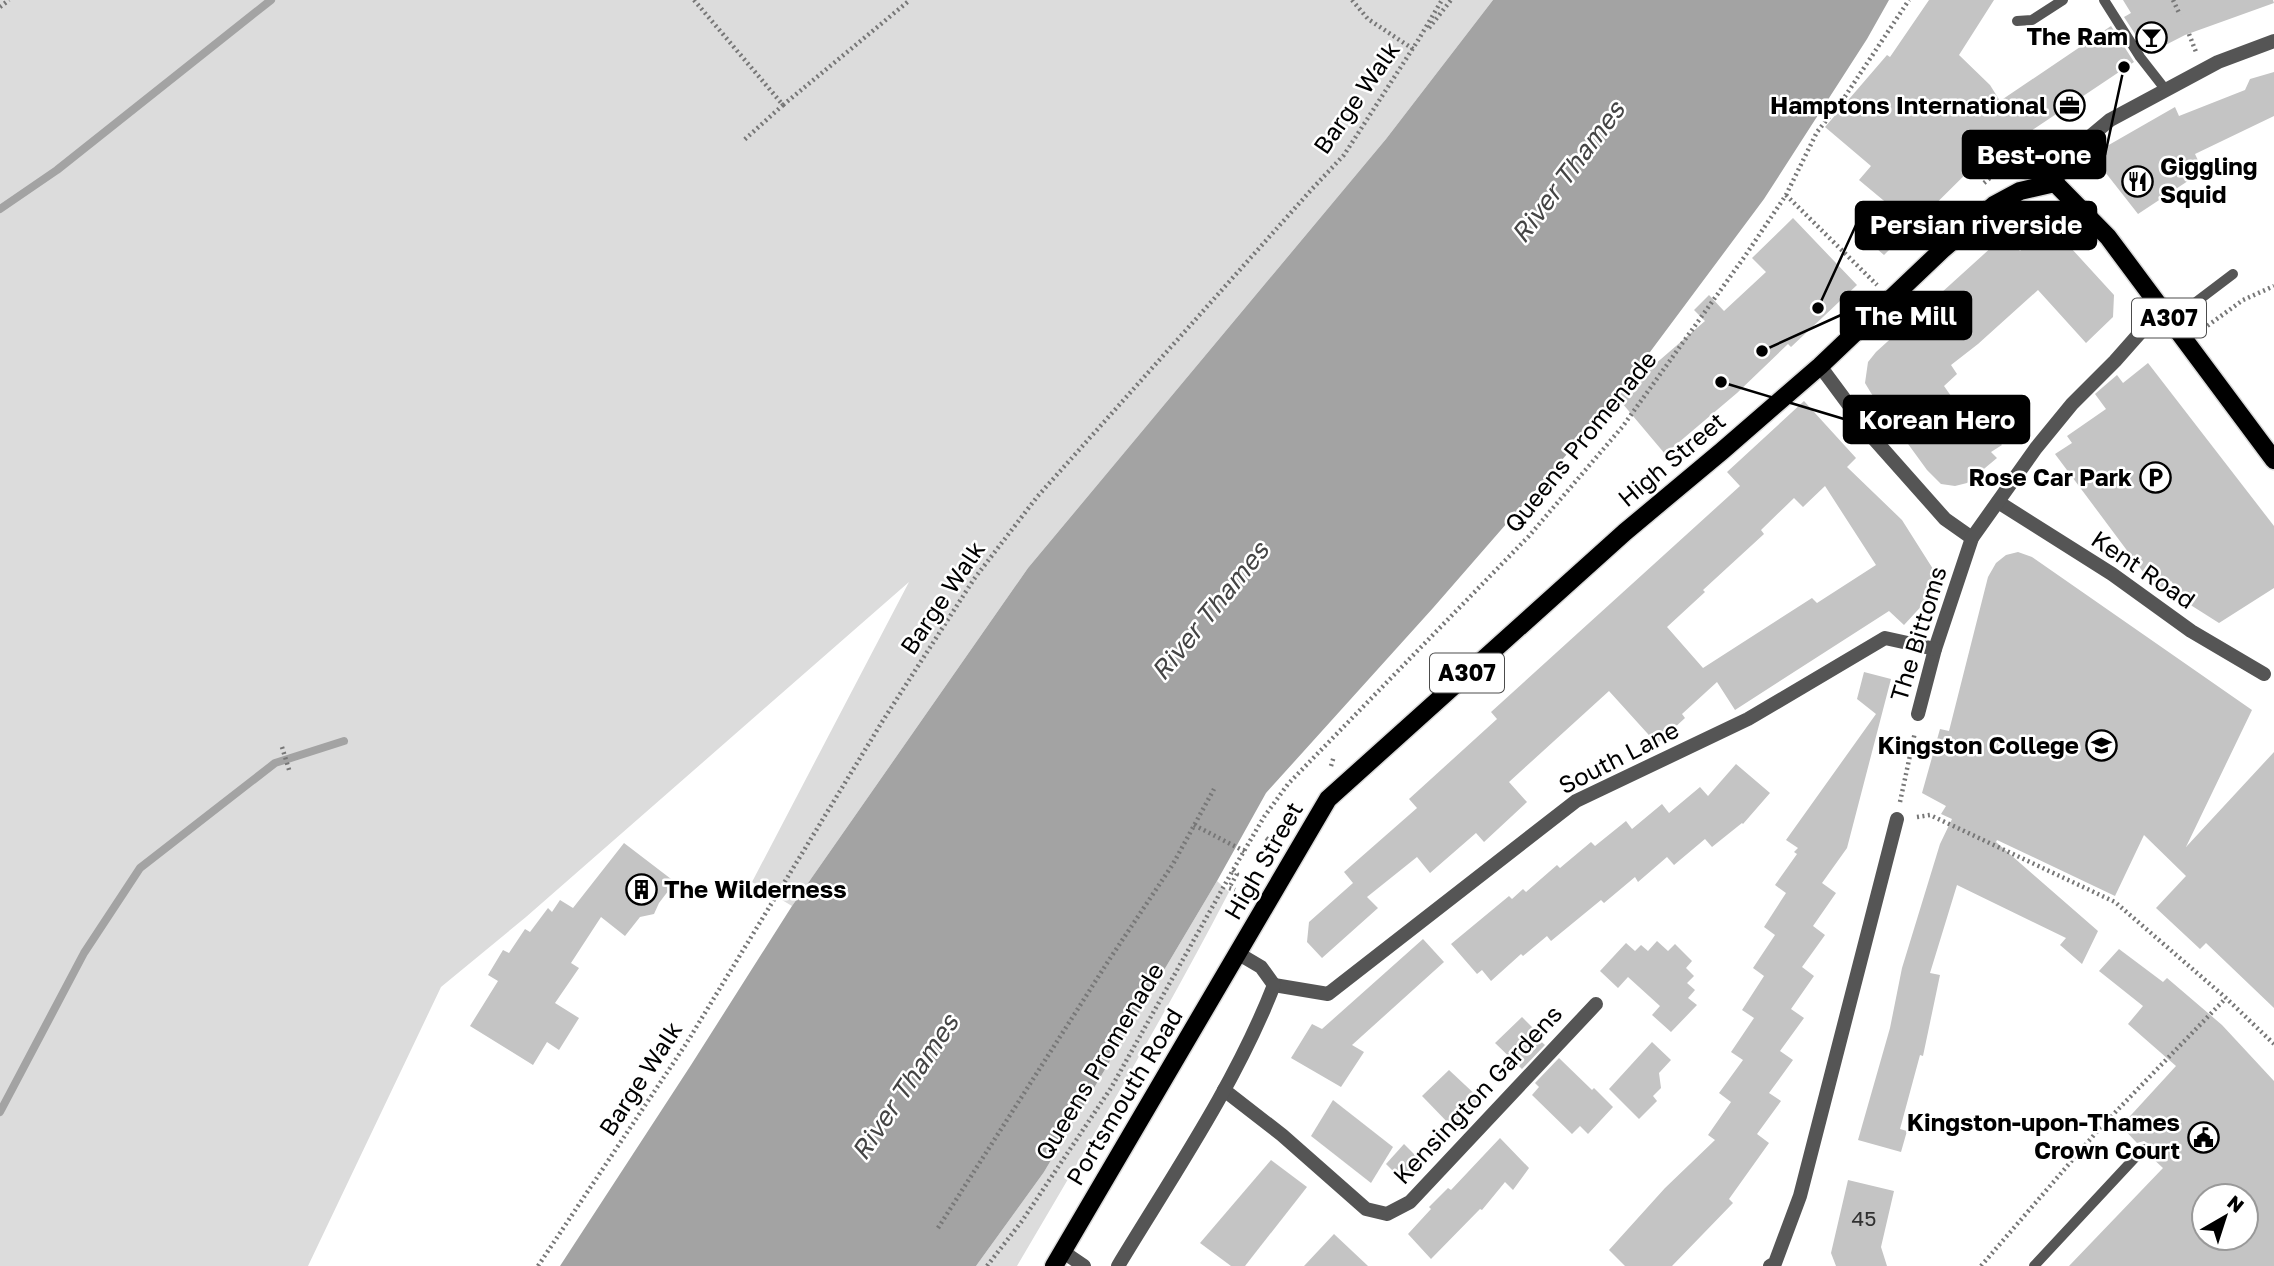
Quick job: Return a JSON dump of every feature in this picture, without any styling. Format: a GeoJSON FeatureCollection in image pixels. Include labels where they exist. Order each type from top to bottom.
{"type":"FeatureCollection","features":[{"type":"Feature","properties":{"kind":"main road","name":"A307"},"geometry":{"type":"LineString","coordinates":[[2055,183],[2108,237],[2274,460]]}},
{"type":"Feature","properties":{"kind":"main road","name":"High Street"},"geometry":{"type":"LineString","coordinates":[[1239,954],[1328,799],[1625,531],[1819,366],[1994,205],[2020,191],[2055,183]]}},
{"type":"Feature","properties":{"kind":"main road","name":"Portsmouth Road"},"geometry":{"type":"LineString","coordinates":[[1058,1258],[1239,954]]}},
{"type":"Feature","properties":{"kind":"street"},"geometry":{"type":"LineString","coordinates":[[2055,183],[2074,150],[2110,120],[2218,62],[2274,41]]}},
{"type":"Feature","properties":{"kind":"street","name":"The Bittoms"},"geometry":{"type":"LineString","coordinates":[[1918,714],[1935,649],[1972,538],[2072,404],[2166,315]]}},
{"type":"Feature","properties":{"kind":"street"},"geometry":{"type":"LineString","coordinates":[[1819,366],[1874,439],[1945,519],[1972,538]]}},
{"type":"Feature","properties":{"kind":"street","name":"Kent Road"},"geometry":{"type":"LineString","coordinates":[[1998,502],[2112,574],[2191,631],[2264,674]]}},
{"type":"Feature","properties":{"kind":"street","name":"South Lane"},"geometry":{"type":"LineString","coordinates":[[1274,985],[1328,994],[1576,802],[1748,719],[1885,638],[1935,649]]}},
{"type":"Feature","properties":{"kind":"street"},"geometry":{"type":"LineString","coordinates":[[1775,1265],[1800,1196],[1897,819]]}},
{"type":"Feature","properties":{"kind":"street"},"geometry":{"type":"LineString","coordinates":[[1118,1266],[1223,1090],[1260,1020],[1274,985],[1261,967],[1239,954]]}},
{"type":"Feature","properties":{"kind":"street","name":"Kensington Gardens"},"geometry":{"type":"LineString","coordinates":[[1223,1090],[1282,1135],[1366,1209],[1387,1214],[1410,1202],[1596,1004]]}},
{"type":"Feature","properties":{"kind":"street"},"geometry":{"type":"LineString","coordinates":[[1058,1258],[1084,1266]]}},
{"type":"Feature","properties":{"kind":"lane"},"geometry":{"type":"LineString","coordinates":[[2017,22],[2032,20],[2063,0]]}},
{"type":"Feature","properties":{"kind":"lane"},"geometry":{"type":"LineString","coordinates":[[2104,0],[2140,57],[2165,89]]}},
{"type":"Feature","properties":{"kind":"lane"},"geometry":{"type":"LineString","coordinates":[[2166,315],[2233,274]]}},
{"type":"Feature","properties":{"kind":"lane"},"geometry":{"type":"LineString","coordinates":[[2034,1266],[2143,1149]]}},
{"type":"Feature","properties":{"kind":"path"},"geometry":{"type":"LineString","coordinates":[[0,8],[9,0]]}},
{"type":"Feature","properties":{"kind":"path"},"geometry":{"type":"LineString","coordinates":[[694,0],[783,105]]}},
{"type":"Feature","properties":{"kind":"path"},"geometry":{"type":"LineString","coordinates":[[743,141],[910,0]]}},
{"type":"Feature","properties":{"kind":"path"},"geometry":{"type":"LineString","coordinates":[[1352,0],[1368,19],[1413,49]]}},
{"type":"Feature","properties":{"kind":"path","name":"Barge Walk"},"geometry":{"type":"LineString","coordinates":[[538,1266],[686,1044],[882,722],[974,579],[1037,497],[1344,155],[1442,0]]}},
{"type":"Feature","properties":{"kind":"path"},"geometry":{"type":"LineString","coordinates":[[1417,42],[1451,0]]}},
{"type":"Feature","properties":{"kind":"path","name":"Queens Promenade"},"geometry":{"type":"LineString","coordinates":[[987,1266],[1022,1221],[1111,1088],[1264,817],[1287,783],[1529,537],[1623,426],[1786,195],[1817,132],[1844,98],[1909,0]]}},
{"type":"Feature","properties":{"kind":"path"},"geometry":{"type":"LineString","coordinates":[[2174,0],[2180,15]]}},
{"type":"Feature","properties":{"kind":"path"},"geometry":{"type":"LineString","coordinates":[[1786,195],[1877,285]]}},
{"type":"Feature","properties":{"kind":"path"},"geometry":{"type":"LineString","coordinates":[[2186,341],[2243,300],[2274,286]]}},
{"type":"Feature","properties":{"kind":"path","name":"The Bittoms"},"geometry":{"type":"LineString","coordinates":[[1897,819],[1918,714]]}},
{"type":"Feature","properties":{"kind":"path"},"geometry":{"type":"LineString","coordinates":[[282,747],[290,772]]}},
{"type":"Feature","properties":{"kind":"path"},"geometry":{"type":"LineString","coordinates":[[938,1228],[1173,864],[1214,789]]}},
{"type":"Feature","properties":{"kind":"path"},"geometry":{"type":"LineString","coordinates":[[1897,819],[1930,815],[2115,902],[2226,998],[2274,1044]]}},
{"type":"Feature","properties":{"kind":"path"},"geometry":{"type":"LineString","coordinates":[[1194,825],[1246,852]]}},
{"type":"Feature","properties":{"kind":"path"},"geometry":{"type":"LineString","coordinates":[[1266,838],[1273,843]]}},
{"type":"Feature","properties":{"kind":"path"},"geometry":{"type":"LineString","coordinates":[[1232,889],[1235,872]]}},
{"type":"Feature","properties":{"kind":"path"},"geometry":{"type":"LineString","coordinates":[[1981,1266],[2100,1128],[2226,998]]}},
{"type":"Feature","properties":{"kind":"shaded area"},"geometry":{"type":"Polygon","coordinates":[[[0,0],[1493,0],[1386,139],[1028,568],[792,906],[752,882],[909,582],[526,917],[441,987],[308,1266],[0,1266],[0,0]]]}},
{"type":"Feature","properties":{"kind":"shaded area"},"geometry":{"type":"Polygon","coordinates":[[[1217,881],[1229,892],[1099,1127],[1017,1266],[976,1266],[1044,1172],[1217,881]]]}},
{"type":"Feature","properties":{"kind":"water","name":"River Thames"},"geometry":{"type":"Polygon","coordinates":[[[1493,0],[1889,0],[1867,39],[1764,199],[1615,399],[1433,608],[1266,793],[1217,881],[1044,1172],[976,1266],[560,1266],[792,906],[1028,568],[1386,139],[1493,0]]]}},
{"type":"Feature","properties":{"kind":"building"},"geometry":{"type":"Polygon","coordinates":[[[1929,0],[1994,0],[1959,55],[1990,85],[2000,101],[2111,26],[2134,62],[2010,145],[2007,140],[1992,152],[1991,149],[1884,255],[1862,236],[1889,205],[1859,180],[1871,166],[1825,127],[1887,55],[1890,57],[1929,0]]]}},
{"type":"Feature","properties":{"kind":"building"},"geometry":{"type":"Polygon","coordinates":[[[2123,0],[2273,0],[2274,3],[2185,35],[2148,54],[2124,17],[2131,13],[2123,0]]]}},
{"type":"Feature","properties":{"kind":"building"},"geometry":{"type":"Polygon","coordinates":[[[2274,72],[2274,116],[2195,154],[2203,171],[2138,214],[2098,163],[2100,150],[2175,107],[2179,116],[2245,90],[2250,79],[2274,72]]]}},
{"type":"Feature","properties":{"kind":"building"},"geometry":{"type":"Polygon","coordinates":[[[1793,218],[1857,285],[1791,347],[1788,344],[1737,393],[1665,454],[1617,397],[1705,321],[1694,310],[1709,295],[1724,311],[1766,272],[1752,258],[1793,218]]]}},
{"type":"Feature","properties":{"kind":"building"},"geometry":{"type":"Polygon","coordinates":[[[2041,233],[2060,236],[2114,295],[2113,317],[2086,343],[2038,290],[1951,365],[1957,374],[1944,386],[1975,430],[1984,423],[2002,445],[1991,452],[1997,458],[1967,483],[1955,486],[1941,484],[1927,470],[1865,383],[1868,362],[2005,235],[2020,251],[2041,233]]]}},
{"type":"Feature","properties":{"kind":"building","name":"Rose Car Park"},"geometry":{"type":"Polygon","coordinates":[[[2148,363],[2274,526],[2274,588],[2219,623],[2189,604],[2171,581],[2158,592],[2055,454],[2072,443],[2067,436],[2106,409],[2095,394],[2117,375],[2123,383],[2148,363]]]}},
{"type":"Feature","properties":{"kind":"building"},"geometry":{"type":"Polygon","coordinates":[[[1804,401],[1856,458],[1847,467],[1902,520],[1933,569],[1930,573],[1939,587],[1904,625],[1889,611],[1735,710],[1717,682],[1682,714],[1685,718],[1657,744],[1609,691],[1509,782],[1527,802],[1484,842],[1476,833],[1430,873],[1417,857],[1367,897],[1378,908],[1322,958],[1307,942],[1309,922],[1353,883],[1344,872],[1417,808],[1409,799],[1497,719],[1491,712],[1740,486],[1727,472],[1804,401]],[[1825,486],[1803,507],[1794,498],[1761,530],[1764,534],[1667,627],[1703,668],[1812,598],[1817,603],[1876,565],[1825,486]]]}},
{"type":"Feature","properties":{"kind":"building","name":"Kingston College"},"geometry":{"type":"Polygon","coordinates":[[[2018,552],[2032,557],[2252,710],[2186,847],[2274,752],[2274,1008],[2206,943],[2200,949],[2156,908],[2186,876],[2144,835],[2115,896],[1997,840],[1996,842],[2098,931],[2082,964],[2060,945],[2066,938],[1957,885],[1930,973],[1940,975],[1923,1056],[1920,1055],[1900,1129],[1907,1131],[1901,1152],[1858,1140],[1890,1028],[1902,968],[1940,844],[1952,819],[1941,814],[1946,806],[1922,793],[1940,729],[1949,731],[1988,577],[1996,563],[2006,555],[2018,552]]]}},
{"type":"Feature","properties":{"kind":"building"},"geometry":{"type":"Polygon","coordinates":[[[1864,672],[1891,679],[1847,848],[1822,883],[1836,893],[1813,926],[1825,935],[1802,967],[1814,976],[1791,1009],[1804,1018],[1780,1051],[1793,1060],[1769,1093],[1781,1101],[1757,1134],[1769,1143],[1729,1199],[1733,1203],[1672,1266],[1625,1266],[1609,1250],[1665,1188],[1715,1140],[1708,1135],[1731,1102],[1719,1093],[1743,1060],[1731,1052],[1754,1018],[1742,1010],[1764,976],[1753,968],[1775,935],[1764,927],[1786,893],[1775,885],[1797,854],[1794,852],[1798,848],[1786,840],[1876,714],[1857,699],[1864,672]]]}},
{"type":"Feature","properties":{"kind":"building"},"geometry":{"type":"Polygon","coordinates":[[[1736,764],[1770,793],[1743,824],[1712,847],[1705,839],[1674,865],[1667,857],[1638,882],[1635,877],[1604,903],[1601,900],[1551,941],[1547,936],[1523,956],[1521,954],[1491,981],[1482,970],[1477,974],[1451,944],[1509,896],[1512,899],[1523,889],[1526,892],[1557,865],[1560,868],[1591,842],[1595,846],[1626,821],[1632,829],[1662,804],[1669,813],[1700,787],[1708,796],[1736,764]]]}},
{"type":"Feature","properties":{"kind":"building"},"geometry":{"type":"Polygon","coordinates":[[[624,843],[675,882],[654,914],[640,917],[625,936],[601,917],[571,963],[579,968],[555,1003],[579,1018],[559,1050],[547,1042],[533,1065],[470,1026],[498,981],[488,975],[503,950],[509,953],[525,929],[530,932],[548,908],[552,912],[560,900],[573,908],[624,843]]]}},
{"type":"Feature","properties":{"kind":"building"},"geometry":{"type":"Polygon","coordinates":[[[1423,939],[1444,962],[1352,1045],[1364,1052],[1341,1087],[1291,1058],[1312,1024],[1322,1029],[1423,939]]]}},
{"type":"Feature","properties":{"kind":"building"},"geometry":{"type":"Polygon","coordinates":[[[1657,941],[1668,951],[1675,944],[1692,961],[1686,968],[1694,976],[1687,983],[1695,990],[1688,998],[1697,1005],[1671,1032],[1652,1015],[1660,1006],[1628,977],[1618,988],[1600,971],[1626,943],[1635,951],[1641,945],[1648,951],[1657,941]]]}},
{"type":"Feature","properties":{"kind":"building","name":"Kingston-upon-Thames Crown Court"},"geometry":{"type":"Polygon","coordinates":[[[2119,949],[2163,982],[2167,978],[2222,1025],[2274,1081],[2274,1266],[2069,1266],[2163,1168],[2149,1155],[2149,1144],[2144,1141],[2137,1143],[2121,1126],[2176,1066],[2128,1024],[2143,1006],[2099,971],[2119,949]]]}},
{"type":"Feature","properties":{"kind":"building"},"geometry":{"type":"Polygon","coordinates":[[[1522,1017],[1539,1034],[1536,1037],[1545,1045],[1522,1069],[1495,1043],[1522,1017]]]}},
{"type":"Feature","properties":{"kind":"building"},"geometry":{"type":"Polygon","coordinates":[[[1652,1042],[1671,1060],[1659,1073],[1661,1088],[1653,1096],[1657,1101],[1639,1119],[1609,1089],[1652,1042]]]}},
{"type":"Feature","properties":{"kind":"building"},"geometry":{"type":"Polygon","coordinates":[[[1559,1058],[1613,1107],[1588,1134],[1580,1126],[1572,1134],[1532,1095],[1539,1087],[1535,1083],[1559,1058]]]}},
{"type":"Feature","properties":{"kind":"building"},"geometry":{"type":"Polygon","coordinates":[[[1449,1070],[1480,1099],[1453,1128],[1422,1096],[1449,1070]]]}},
{"type":"Feature","properties":{"kind":"building"},"geometry":{"type":"Polygon","coordinates":[[[1333,1100],[1393,1147],[1371,1183],[1311,1136],[1333,1100]]]}},
{"type":"Feature","properties":{"kind":"building"},"geometry":{"type":"Polygon","coordinates":[[[1500,1138],[1529,1168],[1513,1190],[1505,1182],[1482,1210],[1480,1209],[1431,1259],[1408,1234],[1431,1209],[1429,1207],[1448,1188],[1451,1190],[1500,1138]]]}},
{"type":"Feature","properties":{"kind":"building"},"geometry":{"type":"Polygon","coordinates":[[[1404,1144],[1422,1162],[1404,1182],[1386,1164],[1404,1144]]]}},
{"type":"Feature","properties":{"kind":"building"},"geometry":{"type":"Polygon","coordinates":[[[1271,1160],[1307,1187],[1245,1266],[1231,1266],[1200,1243],[1271,1160]]]}},
{"type":"Feature","properties":{"kind":"building"},"geometry":{"type":"Polygon","coordinates":[[[1848,1180],[1894,1191],[1881,1247],[1887,1266],[1836,1266],[1831,1253],[1848,1180]]]}},
{"type":"Feature","properties":{"kind":"building"},"geometry":{"type":"Polygon","coordinates":[[[1334,1234],[1368,1266],[1304,1266],[1334,1234]]]}},
{"type":"Feature","properties":{"kind":"waterway"},"geometry":{"type":"LineString","coordinates":[[0,209],[57,170],[271,0]]}},
{"type":"Feature","properties":{"kind":"waterway"},"geometry":{"type":"LineString","coordinates":[[0,1112],[84,953],[140,868],[275,763],[344,741]]}},
{"type":"Feature","properties":{"kind":"place","name":"The Ram"},"geometry":{"type":"Point","coordinates":[2151,37]}},
{"type":"Feature","properties":{"kind":"place","name":"Best-one"},"geometry":{"type":"Point","coordinates":[2124,67]}},
{"type":"Feature","properties":{"kind":"place","name":"Hamptons International"},"geometry":{"type":"Point","coordinates":[2070,106]}},
{"type":"Feature","properties":{"kind":"place","name":"Giggling Squid"},"geometry":{"type":"Point","coordinates":[2137,181]}},
{"type":"Feature","properties":{"kind":"place","name":"Persian riverside"},"geometry":{"type":"Point","coordinates":[1818,308]}},
{"type":"Feature","properties":{"kind":"place","name":"The Mill"},"geometry":{"type":"Point","coordinates":[1762,351]}},
{"type":"Feature","properties":{"kind":"place","name":"Korean Hero"},"geometry":{"type":"Point","coordinates":[1721,382]}},
{"type":"Feature","properties":{"kind":"place","name":"Rose Car Park"},"geometry":{"type":"Point","coordinates":[2155,478]}},
{"type":"Feature","properties":{"kind":"place","name":"Kingston College"},"geometry":{"type":"Point","coordinates":[2102,746]}},
{"type":"Feature","properties":{"kind":"place","name":"The Wilderness"},"geometry":{"type":"Point","coordinates":[641,890]}},
{"type":"Feature","properties":{"kind":"place","name":"Kingston-upon-Thames Crown Court"},"geometry":{"type":"Point","coordinates":[2203,1137]}}]}
